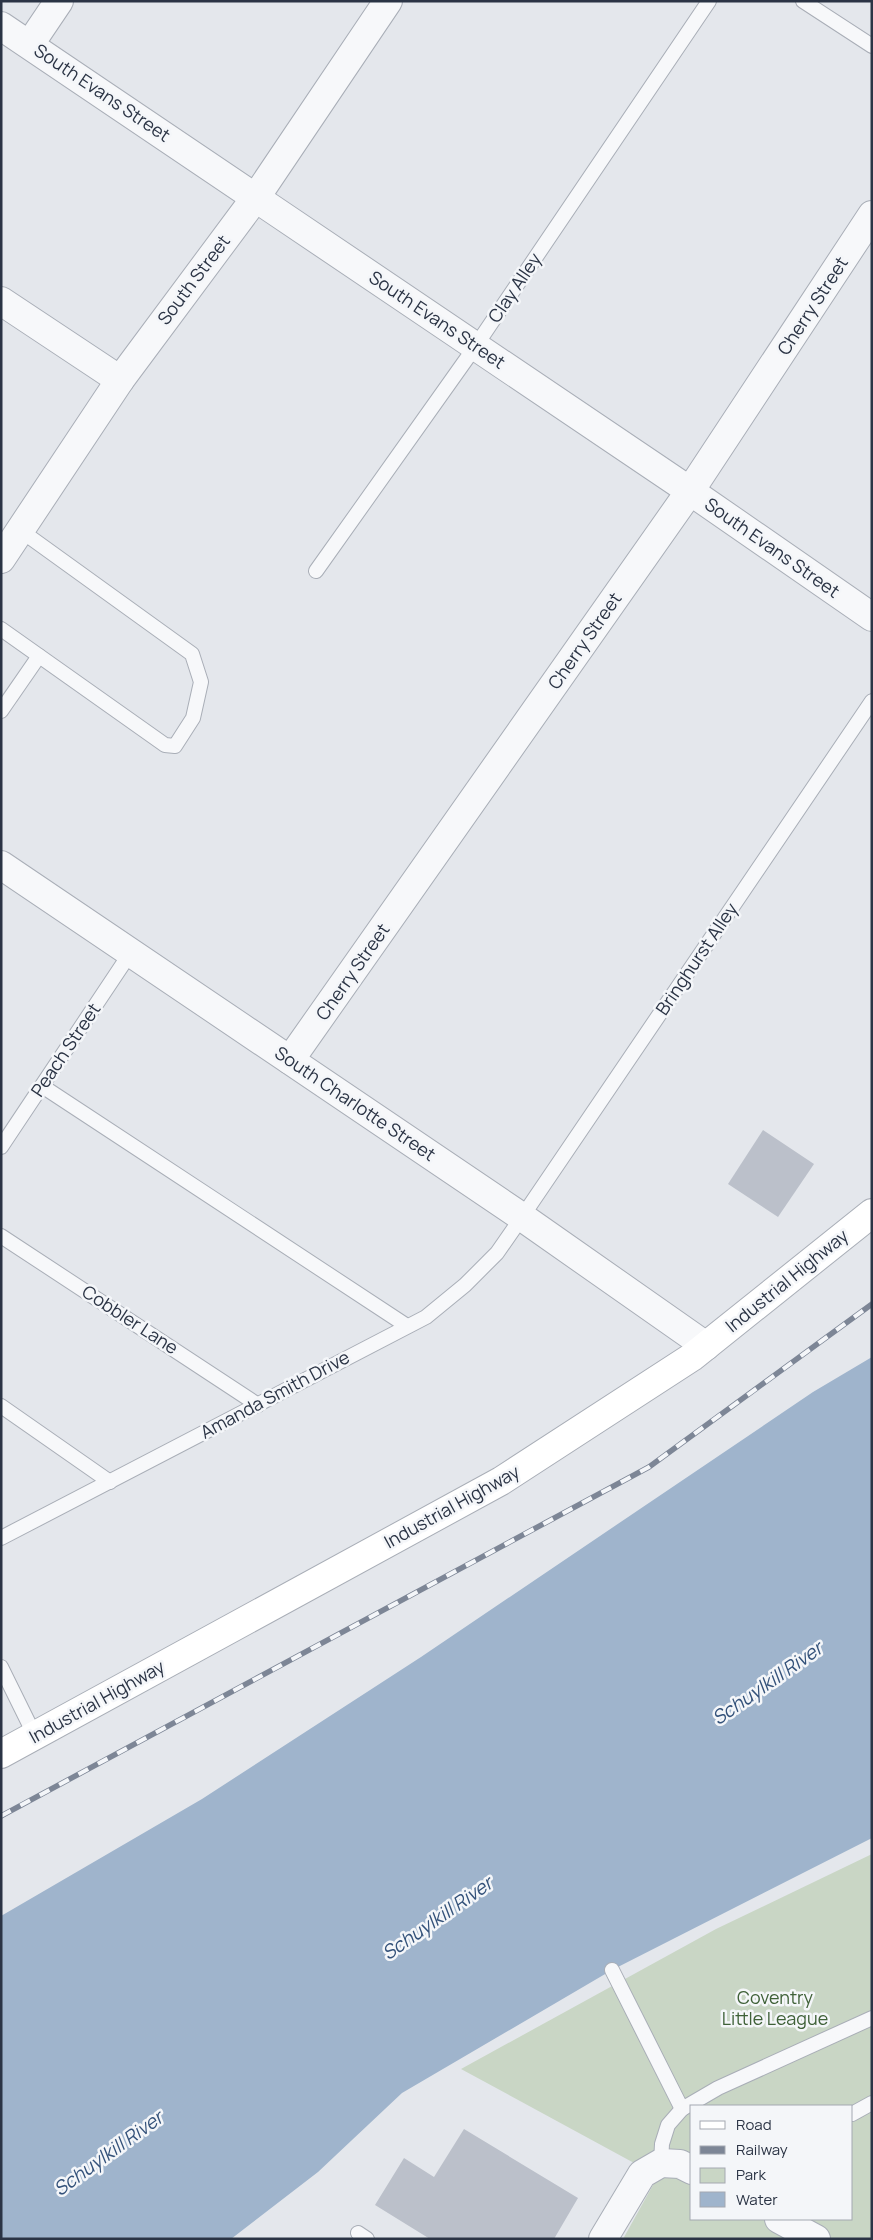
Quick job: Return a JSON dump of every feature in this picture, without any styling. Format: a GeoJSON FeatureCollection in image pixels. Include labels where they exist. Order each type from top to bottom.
{"type":"FeatureCollection","features":[{"type":"Feature","properties":{"kind":"street"},"geometry":{"type":"LineString","coordinates":[[30,44],[59,1]]}},
{"type":"Feature","properties":{"kind":"street","name":"South Street"},"geometry":{"type":"LineString","coordinates":[[1,559],[120,380],[256,197],[388,1]]}},
{"type":"Feature","properties":{"kind":"street","name":"South Evans Street"},"geometry":{"type":"LineString","coordinates":[[1,26],[476,346],[872,617]]}},
{"type":"Feature","properties":{"kind":"street","name":"Cherry Street"},"geometry":{"type":"LineString","coordinates":[[290,1060],[690,492],[872,215]]}},
{"type":"Feature","properties":{"kind":"street"},"geometry":{"type":"LineString","coordinates":[[1,300],[120,380]]}},
{"type":"Feature","properties":{"kind":"street","name":"South Charlotte Street"},"geometry":{"type":"LineString","coordinates":[[2,867],[131,952],[522,1217],[706,1346]]}},
{"type":"Feature","properties":{"kind":"street","name":"Industrial Highway"},"geometry":{"type":"LineString","coordinates":[[1,1754],[501,1481],[692,1358],[872,1213]]}},
{"type":"Feature","properties":{"kind":"street"},"geometry":{"type":"LineString","coordinates":[[603,2239],[642,2174],[661,2163],[680,2164],[690,2169]]}},
{"type":"Feature","properties":{"kind":"street"},"geometry":{"type":"LineString","coordinates":[[782,2220],[816,2239]]}},
{"type":"Feature","properties":{"kind":"lane","name":"Clay Alley"},"geometry":{"type":"LineString","coordinates":[[316,571],[476,346],[709,1]]}},
{"type":"Feature","properties":{"kind":"lane"},"geometry":{"type":"LineString","coordinates":[[803,1],[872,46]]}},
{"type":"Feature","properties":{"kind":"lane"},"geometry":{"type":"LineString","coordinates":[[1,629],[165,745],[175,746],[193,718],[200,682],[192,654],[20,530]]}},
{"type":"Feature","properties":{"kind":"lane"},"geometry":{"type":"LineString","coordinates":[[1,711],[40,656]]}},
{"type":"Feature","properties":{"kind":"lane","name":"Bringhurst Alley"},"geometry":{"type":"LineString","coordinates":[[522,1217],[872,701]]}},
{"type":"Feature","properties":{"kind":"lane","name":"Peach Street"},"geometry":{"type":"LineString","coordinates":[[1,1147],[131,952]]}},
{"type":"Feature","properties":{"kind":"lane"},"geometry":{"type":"LineString","coordinates":[[42,1086],[408,1326]]}},
{"type":"Feature","properties":{"kind":"lane","name":"Amanda Smith Drive"},"geometry":{"type":"LineString","coordinates":[[1,1538],[426,1317],[465,1285],[496,1253],[522,1217]]}},
{"type":"Feature","properties":{"kind":"lane","name":"Cobbler Lane"},"geometry":{"type":"LineString","coordinates":[[1,1236],[258,1405]]}},
{"type":"Feature","properties":{"kind":"lane"},"geometry":{"type":"LineString","coordinates":[[1,1406],[110,1482]]}},
{"type":"Feature","properties":{"kind":"lane"},"geometry":{"type":"LineString","coordinates":[[1,1667],[35,1736]]}},
{"type":"Feature","properties":{"kind":"lane"},"geometry":{"type":"LineString","coordinates":[[612,1970],[682,2109]]}},
{"type":"Feature","properties":{"kind":"lane"},"geometry":{"type":"LineString","coordinates":[[661,2163],[662,2144],[668,2125],[682,2109],[718,2088],[872,2018]]}},
{"type":"Feature","properties":{"kind":"lane"},"geometry":{"type":"LineString","coordinates":[[853,2113],[872,2103]]}},
{"type":"Feature","properties":{"kind":"green space","name":"Coventry Little League"},"geometry":{"type":"Polygon","coordinates":[[[872,1854],[872,2239],[623,2239],[658,2176],[461,2069],[716,1929],[872,1854]]]}},
{"type":"Feature","properties":{"kind":"water","name":"Schuylkill River"},"geometry":{"type":"Polygon","coordinates":[[[872,1357],[872,1838],[612,1970],[402,2093],[318,2172],[231,2239],[1,2239],[1,1916],[202,1799],[421,1657],[813,1392],[872,1357]]]}},
{"type":"Feature","properties":{"kind":"building"},"geometry":{"type":"Polygon","coordinates":[[[763,1130],[814,1164],[778,1217],[728,1184],[763,1130]]]}},
{"type":"Feature","properties":{"kind":"building"},"geometry":{"type":"Polygon","coordinates":[[[464,2129],[578,2198],[554,2239],[430,2239],[375,2205],[404,2158],[434,2177],[464,2129]]]}},
{"type":"Feature","properties":{"kind":"railway"},"geometry":{"type":"LineString","coordinates":[[1,1816],[649,1467],[872,1304]]}}]}
